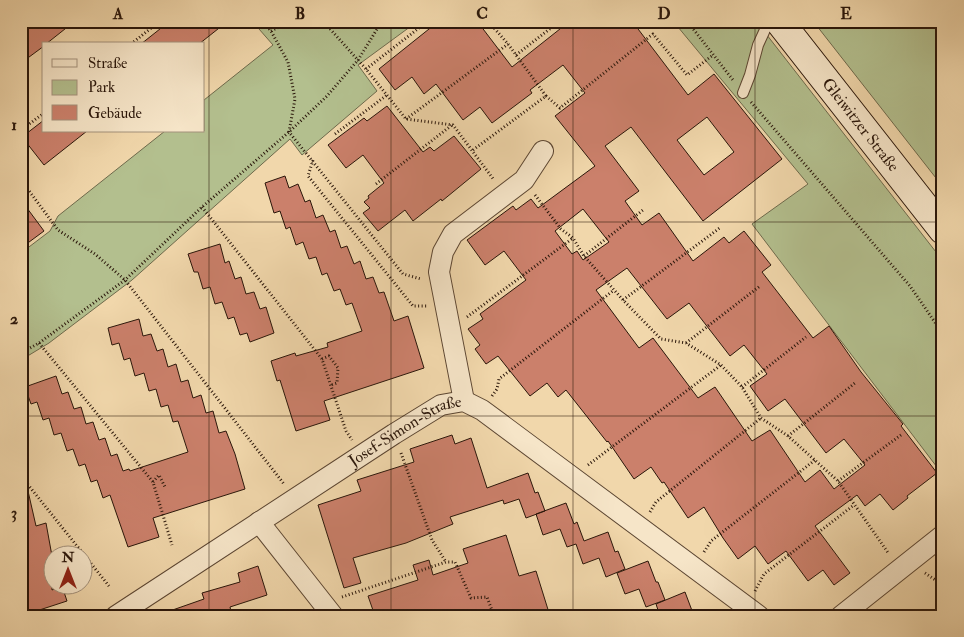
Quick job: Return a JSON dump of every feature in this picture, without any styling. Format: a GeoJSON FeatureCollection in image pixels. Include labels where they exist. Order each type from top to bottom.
{"type":"FeatureCollection","features":[{"type":"Feature","properties":{"kind":"main road","name":"Gleiwitzer Straße"},"geometry":{"type":"LineString","coordinates":[[779,21],[943,230]]}},
{"type":"Feature","properties":{"kind":"street"},"geometry":{"type":"LineString","coordinates":[[464,401],[439,272],[443,252],[453,234],[524,180],[543,151]]}},
{"type":"Feature","properties":{"kind":"street","name":"Josef-Simon-Straße"},"geometry":{"type":"LineString","coordinates":[[116,616],[394,434],[441,405],[464,401],[482,410],[753,611]]}},
{"type":"Feature","properties":{"kind":"street"},"geometry":{"type":"LineString","coordinates":[[259,522],[328,610]]}},
{"type":"Feature","properties":{"kind":"street"},"geometry":{"type":"LineString","coordinates":[[841,616],[943,535]]}},
{"type":"Feature","properties":{"kind":"lane"},"geometry":{"type":"LineString","coordinates":[[743,93],[758,45],[769,21]]}},
{"type":"Feature","properties":{"kind":"path"},"geometry":{"type":"LineString","coordinates":[[134,42],[160,21]]}},
{"type":"Feature","properties":{"kind":"path"},"geometry":{"type":"LineString","coordinates":[[262,21],[271,31],[288,62],[295,99],[289,132]]}},
{"type":"Feature","properties":{"kind":"path"},"geometry":{"type":"LineString","coordinates":[[271,31],[291,21]]}},
{"type":"Feature","properties":{"kind":"path"},"geometry":{"type":"LineString","coordinates":[[323,21],[366,69],[406,119],[452,125],[473,150],[504,195]]}},
{"type":"Feature","properties":{"kind":"path"},"geometry":{"type":"LineString","coordinates":[[21,353],[39,343],[125,280],[202,207],[289,132],[327,96],[358,60],[382,21]]}},
{"type":"Feature","properties":{"kind":"path"},"geometry":{"type":"LineString","coordinates":[[366,69],[428,21]]}},
{"type":"Feature","properties":{"kind":"path"},"geometry":{"type":"LineString","coordinates":[[488,21],[508,44],[546,96],[560,108],[652,34],[687,75],[714,55]]}},
{"type":"Feature","properties":{"kind":"path"},"geometry":{"type":"LineString","coordinates":[[516,55],[560,21]]}},
{"type":"Feature","properties":{"kind":"path"},"geometry":{"type":"LineString","coordinates":[[687,21],[743,93],[910,286],[943,334]]}},
{"type":"Feature","properties":{"kind":"path"},"geometry":{"type":"LineString","coordinates":[[406,119],[508,44]]}},
{"type":"Feature","properties":{"kind":"path"},"geometry":{"type":"LineString","coordinates":[[335,134],[387,94]]}},
{"type":"Feature","properties":{"kind":"path"},"geometry":{"type":"LineString","coordinates":[[473,150],[546,96]]}},
{"type":"Feature","properties":{"kind":"path"},"geometry":{"type":"LineString","coordinates":[[21,130],[42,114]]}},
{"type":"Feature","properties":{"kind":"path"},"geometry":{"type":"LineString","coordinates":[[376,184],[452,125]]}},
{"type":"Feature","properties":{"kind":"path"},"geometry":{"type":"LineString","coordinates":[[289,132],[403,274],[441,284]]}},
{"type":"Feature","properties":{"kind":"path"},"geometry":{"type":"LineString","coordinates":[[313,160],[308,176],[413,306],[445,305]]}},
{"type":"Feature","properties":{"kind":"path"},"geometry":{"type":"LineString","coordinates":[[21,180],[58,230],[95,254],[125,280],[296,498]]}},
{"type":"Feature","properties":{"kind":"path"},"geometry":{"type":"LineString","coordinates":[[524,180],[561,229],[572,238],[584,256],[661,339],[686,343],[721,365],[742,387],[762,418],[788,436],[838,481],[900,568]]}},
{"type":"Feature","properties":{"kind":"path"},"geometry":{"type":"LineString","coordinates":[[202,207],[322,359],[346,431],[362,455]]}},
{"type":"Feature","properties":{"kind":"path"},"geometry":{"type":"LineString","coordinates":[[584,256],[643,210]]}},
{"type":"Feature","properties":{"kind":"path"},"geometry":{"type":"LineString","coordinates":[[624,300],[721,227]]}},
{"type":"Feature","properties":{"kind":"path"},"geometry":{"type":"LineString","coordinates":[[449,330],[572,238]]}},
{"type":"Feature","properties":{"kind":"path"},"geometry":{"type":"LineString","coordinates":[[686,343],[760,286]]}},
{"type":"Feature","properties":{"kind":"path"},"geometry":{"type":"LineString","coordinates":[[482,410],[497,389],[499,378],[614,290]]}},
{"type":"Feature","properties":{"kind":"path"},"geometry":{"type":"LineString","coordinates":[[742,387],[806,337]]}},
{"type":"Feature","properties":{"kind":"path"},"geometry":{"type":"LineString","coordinates":[[39,343],[153,482],[172,545]]}},
{"type":"Feature","properties":{"kind":"path"},"geometry":{"type":"LineString","coordinates":[[322,359],[329,356],[338,368],[337,383],[331,385]]}},
{"type":"Feature","properties":{"kind":"path"},"geometry":{"type":"LineString","coordinates":[[571,477],[721,365]]}},
{"type":"Feature","properties":{"kind":"path"},"geometry":{"type":"LineString","coordinates":[[788,436],[855,383]]}},
{"type":"Feature","properties":{"kind":"path"},"geometry":{"type":"LineString","coordinates":[[640,527],[656,502],[762,418]]}},
{"type":"Feature","properties":{"kind":"path"},"geometry":{"type":"LineString","coordinates":[[394,434],[432,540],[446,562]]}},
{"type":"Feature","properties":{"kind":"path"},"geometry":{"type":"LineString","coordinates":[[838,481],[900,435]]}},
{"type":"Feature","properties":{"kind":"path"},"geometry":{"type":"LineString","coordinates":[[694,568],[711,541],[815,460]]}},
{"type":"Feature","properties":{"kind":"path"},"geometry":{"type":"LineString","coordinates":[[21,476],[110,586]]}},
{"type":"Feature","properties":{"kind":"path"},"geometry":{"type":"LineString","coordinates":[[153,482],[159,476],[165,486]]}},
{"type":"Feature","properties":{"kind":"path"},"geometry":{"type":"LineString","coordinates":[[753,611],[764,574],[854,505]]}},
{"type":"Feature","properties":{"kind":"path"},"geometry":{"type":"LineString","coordinates":[[328,610],[446,562],[455,562],[471,598],[486,596],[494,616]]}},
{"type":"Feature","properties":{"kind":"green space"},"geometry":{"type":"Polygon","coordinates":[[[252,21],[418,21],[358,65],[377,91],[302,155],[290,139],[132,280],[49,343],[21,360],[21,253],[50,231],[58,216],[164,132],[205,132],[205,99],[273,45],[252,21]]]}},
{"type":"Feature","properties":{"kind":"green space"},"geometry":{"type":"Polygon","coordinates":[[[673,21],[756,21],[943,261],[943,475],[752,224],[808,184],[673,21]]]}},
{"type":"Feature","properties":{"kind":"green space"},"geometry":{"type":"Polygon","coordinates":[[[813,21],[943,21],[943,187],[813,21]]]}},
{"type":"Feature","properties":{"kind":"building"},"geometry":{"type":"Polygon","coordinates":[[[21,21],[75,21],[49,42],[42,42],[42,47],[21,63],[21,21]]]}},
{"type":"Feature","properties":{"kind":"building"},"geometry":{"type":"Polygon","coordinates":[[[170,21],[228,21],[202,42],[144,42],[170,21]]]}},
{"type":"Feature","properties":{"kind":"building"},"geometry":{"type":"Polygon","coordinates":[[[439,21],[477,21],[512,67],[570,21],[632,21],[688,95],[714,74],[782,159],[703,221],[631,127],[605,146],[639,191],[625,201],[642,225],[659,213],[693,261],[724,237],[729,243],[744,231],[771,265],[762,272],[813,338],[829,326],[861,372],[903,424],[901,426],[937,473],[907,496],[908,498],[893,510],[880,494],[865,506],[857,495],[815,526],[850,573],[834,585],[823,570],[808,581],[786,551],[768,564],[755,546],[738,559],[704,507],[688,518],[664,482],[662,483],[651,467],[634,479],[608,441],[566,390],[558,397],[547,383],[530,396],[498,356],[486,364],[475,349],[480,345],[468,329],[483,319],[480,314],[526,280],[504,251],[485,265],[467,240],[513,206],[516,210],[531,199],[538,208],[595,166],[555,116],[585,93],[563,65],[530,90],[532,93],[492,123],[480,107],[463,120],[436,84],[424,94],[412,77],[395,90],[379,69],[439,21]],[[707,117],[677,140],[704,175],[734,152],[707,117]],[[583,209],[555,231],[572,254],[577,251],[583,260],[609,242],[583,209]],[[627,268],[596,290],[639,348],[653,338],[698,398],[715,387],[752,441],[770,430],[805,482],[820,470],[834,489],[865,465],[844,439],[826,453],[785,399],[768,411],[750,386],[767,374],[744,345],[730,356],[689,303],[667,319],[627,268]]]}},
{"type":"Feature","properties":{"kind":"building"},"geometry":{"type":"Polygon","coordinates":[[[387,106],[423,152],[430,147],[434,151],[454,136],[481,169],[442,201],[441,199],[413,221],[405,210],[378,231],[363,213],[370,208],[364,202],[369,198],[368,196],[384,183],[363,155],[346,168],[328,145],[364,118],[367,121],[387,106]]]}},
{"type":"Feature","properties":{"kind":"building"},"geometry":{"type":"Polygon","coordinates":[[[42,122],[42,132],[86,132],[44,165],[22,137],[42,122]]]}},
{"type":"Feature","properties":{"kind":"building"},"geometry":{"type":"Polygon","coordinates":[[[285,176],[289,188],[298,184],[305,202],[310,200],[316,218],[323,215],[330,232],[335,230],[341,248],[347,246],[354,264],[360,261],[366,279],[373,277],[379,293],[384,292],[394,321],[408,316],[424,368],[324,401],[330,420],[296,431],[280,380],[277,381],[271,361],[295,353],[296,356],[328,347],[327,343],[362,331],[352,303],[346,305],[340,289],[334,291],[327,273],[322,275],[316,257],[309,259],[303,242],[296,245],[290,227],[286,229],[280,211],[274,213],[265,183],[285,176]]]}},
{"type":"Feature","properties":{"kind":"building"},"geometry":{"type":"Polygon","coordinates":[[[21,200],[44,231],[21,248],[21,200]]]}},
{"type":"Feature","properties":{"kind":"building"},"geometry":{"type":"Polygon","coordinates":[[[220,244],[225,263],[229,261],[235,279],[241,277],[246,294],[254,292],[260,309],[266,307],[274,333],[250,342],[247,333],[240,335],[234,317],[228,319],[222,302],[215,304],[210,287],[203,289],[198,272],[194,272],[188,254],[220,244]]]}},
{"type":"Feature","properties":{"kind":"building"},"geometry":{"type":"Polygon","coordinates":[[[139,319],[143,336],[151,334],[157,351],[163,349],[168,367],[176,364],[181,382],[188,380],[193,398],[201,395],[206,413],[213,411],[219,433],[226,431],[245,489],[153,518],[159,537],[128,547],[110,495],[103,498],[97,480],[91,482],[85,464],[79,466],[73,449],[67,451],[61,433],[54,435],[49,418],[43,420],[37,402],[31,404],[25,387],[56,376],[62,394],[68,392],[74,409],[81,407],[86,424],[93,422],[99,440],[105,438],[111,456],[117,454],[123,471],[129,469],[130,471],[188,452],[178,421],[173,422],[168,405],[161,407],[156,389],[149,391],[144,373],[135,376],[130,358],[124,360],[119,343],[112,345],[108,328],[139,319]]]}},
{"type":"Feature","properties":{"kind":"building"},"geometry":{"type":"Polygon","coordinates":[[[452,435],[455,444],[471,438],[487,488],[528,473],[535,493],[538,492],[545,511],[526,518],[519,499],[504,504],[503,500],[450,517],[453,524],[406,543],[353,558],[361,583],[344,588],[318,505],[361,491],[357,480],[414,462],[410,449],[452,435]]]}},
{"type":"Feature","properties":{"kind":"building"},"geometry":{"type":"Polygon","coordinates":[[[28,491],[36,526],[46,523],[50,544],[42,544],[42,594],[65,594],[67,601],[21,616],[21,492],[28,491]]]}},
{"type":"Feature","properties":{"kind":"building"},"geometry":{"type":"Polygon","coordinates":[[[566,503],[574,524],[577,522],[584,541],[608,532],[615,552],[618,551],[625,569],[606,577],[599,558],[583,564],[576,544],[567,547],[560,529],[543,535],[536,514],[566,503]]]}},
{"type":"Feature","properties":{"kind":"building"},"geometry":{"type":"Polygon","coordinates":[[[506,535],[519,576],[536,571],[550,616],[375,616],[368,596],[418,580],[413,565],[429,560],[433,575],[468,563],[463,549],[506,535]]]}},
{"type":"Feature","properties":{"kind":"building"},"geometry":{"type":"Polygon","coordinates":[[[648,561],[665,600],[646,607],[639,589],[625,594],[617,573],[648,561]]]}},
{"type":"Feature","properties":{"kind":"building"},"geometry":{"type":"Polygon","coordinates":[[[258,566],[267,595],[230,607],[232,616],[164,616],[164,613],[204,599],[202,593],[240,582],[238,573],[258,566]]]}},
{"type":"Feature","properties":{"kind":"building"},"geometry":{"type":"Polygon","coordinates":[[[685,592],[694,616],[660,616],[656,604],[685,592]]]}}]}
